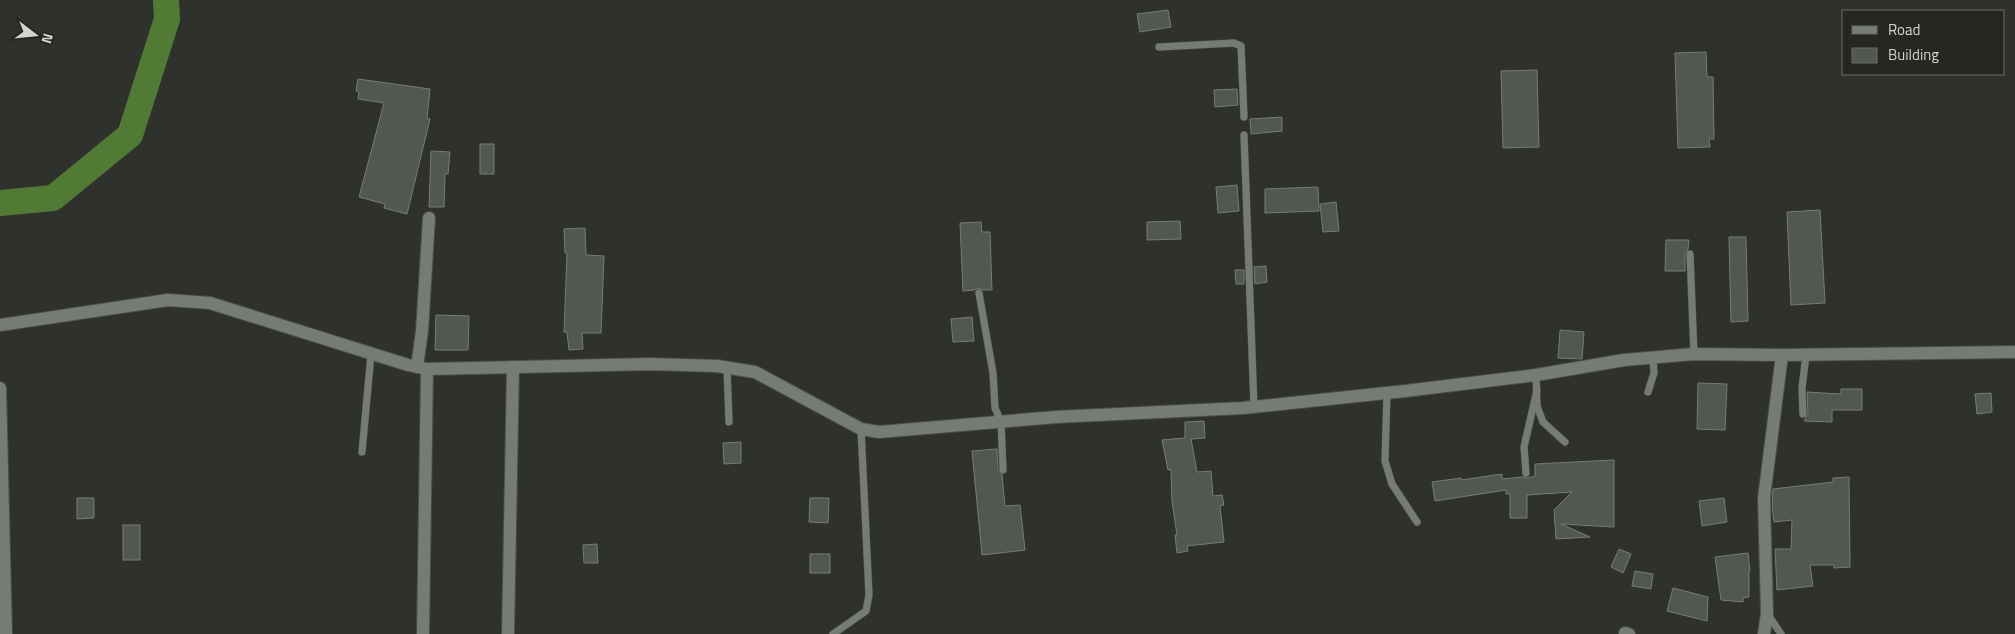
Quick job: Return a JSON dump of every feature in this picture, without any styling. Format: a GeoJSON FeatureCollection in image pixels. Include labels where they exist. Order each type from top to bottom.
{"type":"FeatureCollection","features":[{"type":"Feature","properties":{"kind":"street"},"geometry":{"type":"LineString","coordinates":[[423,634],[422,331],[429,218]]}},
{"type":"Feature","properties":{"kind":"street"},"geometry":{"type":"LineString","coordinates":[[0,325],[168,300],[210,303],[371,354],[422,368],[650,364],[727,368],[755,372],[861,429],[879,432],[1001,422],[1254,407],[1694,354],[1806,355],[2015,352]]}},
{"type":"Feature","properties":{"kind":"street"},"geometry":{"type":"LineString","coordinates":[[1764,634],[1767,613],[1764,498],[1782,355]]}},
{"type":"Feature","properties":{"kind":"street"},"geometry":{"type":"LineString","coordinates":[[508,634],[512,367]]}},
{"type":"Feature","properties":{"kind":"street"},"geometry":{"type":"LineString","coordinates":[[0,388],[6,634]]}},
{"type":"Feature","properties":{"kind":"lane"},"geometry":{"type":"LineString","coordinates":[[1159,47],[1234,43],[1241,46],[1244,117]]}},
{"type":"Feature","properties":{"kind":"lane"},"geometry":{"type":"LineString","coordinates":[[1244,135],[1254,407]]}},
{"type":"Feature","properties":{"kind":"lane"},"geometry":{"type":"LineString","coordinates":[[1690,254],[1694,354]]}},
{"type":"Feature","properties":{"kind":"lane"},"geometry":{"type":"LineString","coordinates":[[979,293],[993,373],[995,408],[1001,422],[1003,470]]}},
{"type":"Feature","properties":{"kind":"lane"},"geometry":{"type":"LineString","coordinates":[[362,452],[371,354]]}},
{"type":"Feature","properties":{"kind":"lane"},"geometry":{"type":"LineString","coordinates":[[1803,414],[1802,388],[1806,355]]}},
{"type":"Feature","properties":{"kind":"lane"},"geometry":{"type":"LineString","coordinates":[[1648,392],[1654,373],[1653,358]]}},
{"type":"Feature","properties":{"kind":"lane"},"geometry":{"type":"LineString","coordinates":[[727,368],[729,422]]}},
{"type":"Feature","properties":{"kind":"lane"},"geometry":{"type":"LineString","coordinates":[[1536,374],[1537,406],[1543,422],[1565,442]]}},
{"type":"Feature","properties":{"kind":"lane"},"geometry":{"type":"LineString","coordinates":[[1526,473],[1524,447],[1536,390]]}},
{"type":"Feature","properties":{"kind":"lane"},"geometry":{"type":"LineString","coordinates":[[1387,392],[1385,461],[1392,484],[1417,522]]}},
{"type":"Feature","properties":{"kind":"lane"},"geometry":{"type":"LineString","coordinates":[[833,634],[866,611],[869,595],[861,429]]}},
{"type":"Feature","properties":{"kind":"lane"},"geometry":{"type":"LineString","coordinates":[[1767,613],[1781,634]]}},
{"type":"Feature","properties":{"kind":"building"},"geometry":{"type":"Polygon","coordinates":[[[1168,10],[1171,27],[1140,32],[1137,14],[1168,10]]]}},
{"type":"Feature","properties":{"kind":"building"},"geometry":{"type":"Polygon","coordinates":[[[1706,52],[1707,77],[1713,77],[1714,139],[1709,139],[1710,147],[1678,148],[1675,53],[1706,52]]]}},
{"type":"Feature","properties":{"kind":"building"},"geometry":{"type":"Polygon","coordinates":[[[1537,70],[1539,147],[1503,148],[1501,71],[1537,70]]]}},
{"type":"Feature","properties":{"kind":"building"},"geometry":{"type":"Polygon","coordinates":[[[358,79],[430,89],[427,118],[430,119],[407,214],[384,208],[385,204],[359,197],[384,103],[358,99],[359,92],[356,91],[358,79]]]}},
{"type":"Feature","properties":{"kind":"building"},"geometry":{"type":"Polygon","coordinates":[[[1237,89],[1238,105],[1215,107],[1214,90],[1237,89]]]}},
{"type":"Feature","properties":{"kind":"building"},"geometry":{"type":"Polygon","coordinates":[[[1282,117],[1282,131],[1251,134],[1250,119],[1282,117]]]}},
{"type":"Feature","properties":{"kind":"building"},"geometry":{"type":"Polygon","coordinates":[[[480,144],[494,144],[494,174],[480,174],[480,144]]]}},
{"type":"Feature","properties":{"kind":"building"},"geometry":{"type":"Polygon","coordinates":[[[431,151],[450,152],[448,174],[445,174],[444,207],[429,207],[431,151]]]}},
{"type":"Feature","properties":{"kind":"building"},"geometry":{"type":"Polygon","coordinates":[[[1237,185],[1239,211],[1218,213],[1216,187],[1237,185]]]}},
{"type":"Feature","properties":{"kind":"building"},"geometry":{"type":"Polygon","coordinates":[[[1318,187],[1319,211],[1265,213],[1265,189],[1318,187]]]}},
{"type":"Feature","properties":{"kind":"building"},"geometry":{"type":"Polygon","coordinates":[[[1336,202],[1339,231],[1323,232],[1320,204],[1336,202]]]}},
{"type":"Feature","properties":{"kind":"building"},"geometry":{"type":"Polygon","coordinates":[[[1820,210],[1825,303],[1791,305],[1787,212],[1820,210]]]}},
{"type":"Feature","properties":{"kind":"building"},"geometry":{"type":"Polygon","coordinates":[[[1180,221],[1181,239],[1147,240],[1147,222],[1180,221]]]}},
{"type":"Feature","properties":{"kind":"building"},"geometry":{"type":"Polygon","coordinates":[[[981,222],[982,232],[990,232],[992,290],[979,288],[963,291],[960,223],[981,222]]]}},
{"type":"Feature","properties":{"kind":"building"},"geometry":{"type":"Polygon","coordinates":[[[585,228],[586,255],[604,256],[601,333],[582,333],[583,349],[569,350],[567,332],[564,332],[567,253],[565,253],[564,229],[585,228]]]}},
{"type":"Feature","properties":{"kind":"building"},"geometry":{"type":"Polygon","coordinates":[[[1729,237],[1746,237],[1748,321],[1731,322],[1729,237]]]}},
{"type":"Feature","properties":{"kind":"building"},"geometry":{"type":"Polygon","coordinates":[[[1666,240],[1689,240],[1688,249],[1685,254],[1685,271],[1665,271],[1666,240]]]}},
{"type":"Feature","properties":{"kind":"building"},"geometry":{"type":"Polygon","coordinates":[[[1266,266],[1267,282],[1255,284],[1254,267],[1266,266]]]}},
{"type":"Feature","properties":{"kind":"building"},"geometry":{"type":"Polygon","coordinates":[[[1235,270],[1244,270],[1244,284],[1236,284],[1235,270]]]}},
{"type":"Feature","properties":{"kind":"building"},"geometry":{"type":"Polygon","coordinates":[[[436,315],[469,316],[468,350],[435,350],[436,315]]]}},
{"type":"Feature","properties":{"kind":"building"},"geometry":{"type":"Polygon","coordinates":[[[972,317],[974,341],[953,342],[951,319],[972,317]]]}},
{"type":"Feature","properties":{"kind":"building"},"geometry":{"type":"Polygon","coordinates":[[[1560,330],[1584,332],[1582,359],[1558,358],[1560,330]]]}},
{"type":"Feature","properties":{"kind":"building"},"geometry":{"type":"Polygon","coordinates":[[[1698,383],[1727,384],[1725,430],[1697,429],[1698,383]]]}},
{"type":"Feature","properties":{"kind":"building"},"geometry":{"type":"Polygon","coordinates":[[[1841,389],[1862,389],[1862,410],[1832,410],[1832,422],[1804,421],[1808,414],[1807,392],[1841,394],[1841,389]]]}},
{"type":"Feature","properties":{"kind":"building"},"geometry":{"type":"Polygon","coordinates":[[[1991,393],[1992,412],[1977,414],[1975,394],[1991,393]]]}},
{"type":"Feature","properties":{"kind":"building"},"geometry":{"type":"Polygon","coordinates":[[[1204,421],[1205,438],[1191,439],[1197,472],[1211,471],[1213,496],[1222,495],[1224,505],[1220,506],[1224,542],[1187,546],[1188,551],[1177,553],[1171,469],[1168,470],[1162,440],[1185,438],[1185,422],[1204,421]]]}},
{"type":"Feature","properties":{"kind":"building"},"geometry":{"type":"Polygon","coordinates":[[[741,442],[741,463],[724,464],[723,443],[741,442]]]}},
{"type":"Feature","properties":{"kind":"building"},"geometry":{"type":"Polygon","coordinates":[[[997,449],[998,470],[1002,475],[1005,506],[1020,505],[1025,550],[982,555],[972,451],[997,449]]]}},
{"type":"Feature","properties":{"kind":"building"},"geometry":{"type":"Polygon","coordinates":[[[1614,460],[1614,527],[1561,524],[1590,537],[1556,539],[1554,510],[1572,492],[1527,495],[1527,518],[1510,518],[1510,494],[1506,494],[1506,490],[1435,501],[1432,482],[1502,474],[1502,479],[1527,478],[1535,476],[1535,464],[1614,460]]]}},
{"type":"Feature","properties":{"kind":"building"},"geometry":{"type":"Polygon","coordinates":[[[1849,477],[1850,567],[1834,568],[1834,565],[1810,565],[1813,586],[1777,590],[1775,549],[1791,549],[1792,520],[1774,522],[1773,489],[1833,482],[1833,478],[1849,477]]]}},
{"type":"Feature","properties":{"kind":"building"},"geometry":{"type":"Polygon","coordinates":[[[77,498],[94,498],[94,518],[77,519],[77,498]]]}},
{"type":"Feature","properties":{"kind":"building"},"geometry":{"type":"Polygon","coordinates":[[[810,498],[829,498],[828,523],[809,522],[810,498]]]}},
{"type":"Feature","properties":{"kind":"building"},"geometry":{"type":"Polygon","coordinates":[[[1724,498],[1727,522],[1702,526],[1699,501],[1724,498]]]}},
{"type":"Feature","properties":{"kind":"building"},"geometry":{"type":"Polygon","coordinates":[[[123,525],[140,525],[140,560],[123,560],[123,525]]]}},
{"type":"Feature","properties":{"kind":"building"},"geometry":{"type":"Polygon","coordinates":[[[597,544],[598,563],[584,563],[583,545],[597,544]]]}},
{"type":"Feature","properties":{"kind":"building"},"geometry":{"type":"Polygon","coordinates":[[[1619,549],[1631,554],[1623,573],[1611,567],[1619,549]]]}},
{"type":"Feature","properties":{"kind":"building"},"geometry":{"type":"Polygon","coordinates":[[[1748,553],[1750,571],[1749,597],[1743,598],[1743,602],[1721,600],[1715,557],[1748,553]]]}},
{"type":"Feature","properties":{"kind":"building"},"geometry":{"type":"Polygon","coordinates":[[[810,554],[830,554],[830,573],[810,573],[810,554]]]}},
{"type":"Feature","properties":{"kind":"building"},"geometry":{"type":"Polygon","coordinates":[[[1635,571],[1653,574],[1651,589],[1632,586],[1635,571]]]}},
{"type":"Feature","properties":{"kind":"building"},"geometry":{"type":"Polygon","coordinates":[[[1673,588],[1708,597],[1707,621],[1667,611],[1673,588]]]}},
{"type":"Feature","properties":{"kind":"waterway"},"geometry":{"type":"LineString","coordinates":[[0,203],[53,198],[130,135],[167,19],[166,0]]}}]}
